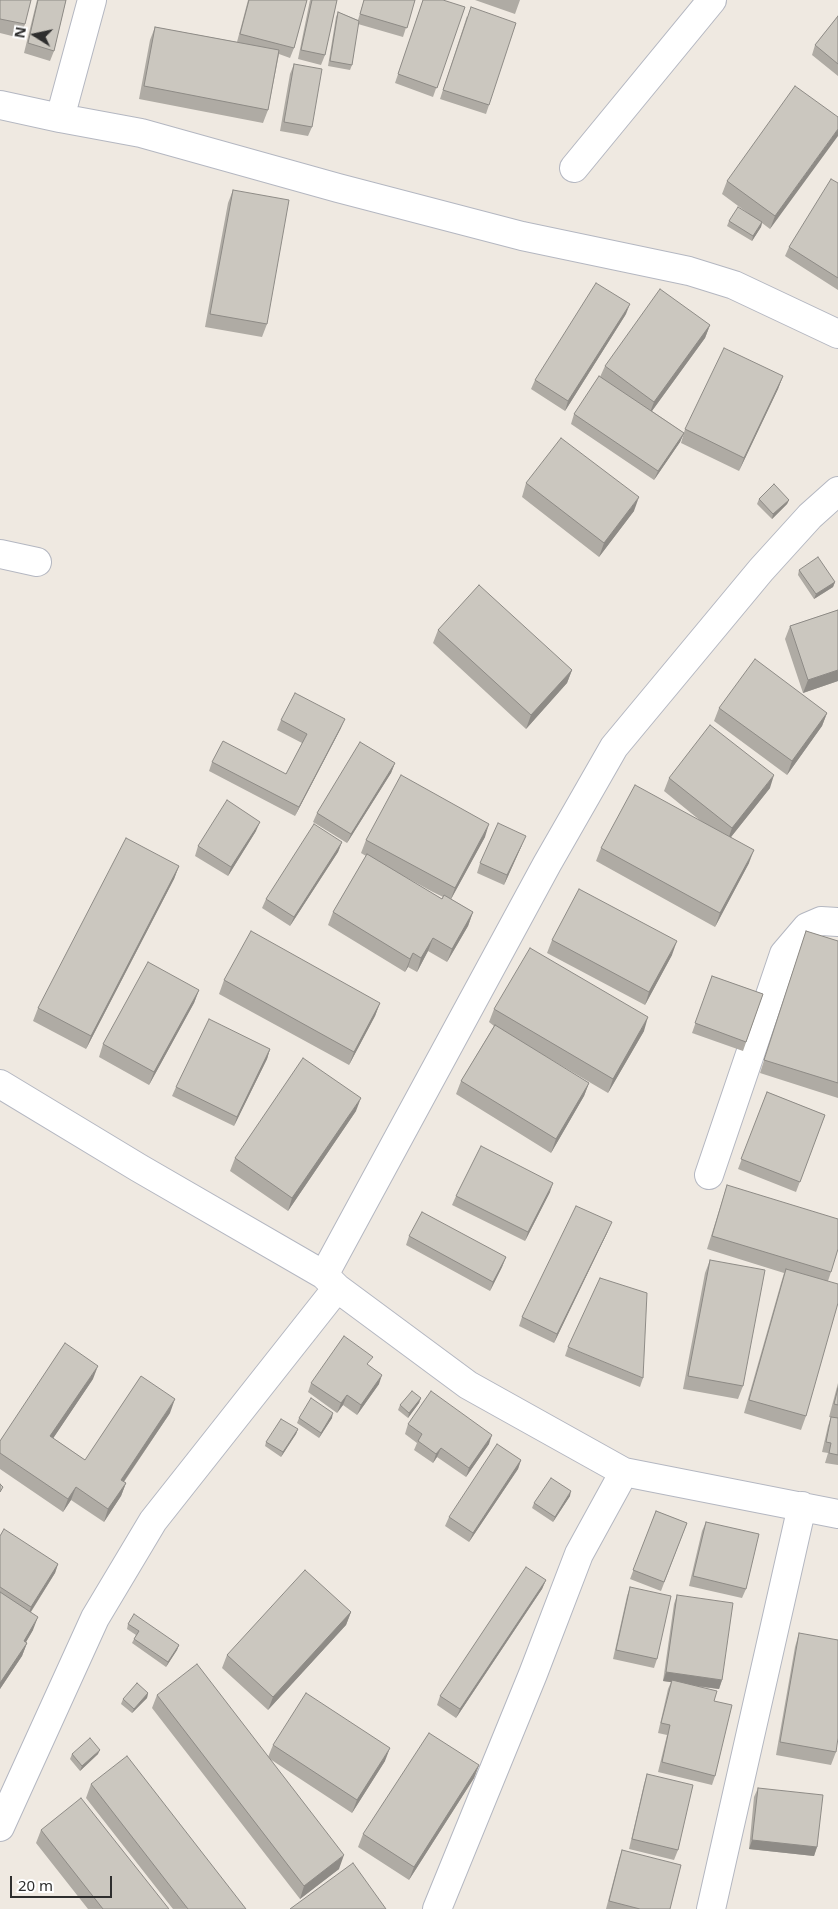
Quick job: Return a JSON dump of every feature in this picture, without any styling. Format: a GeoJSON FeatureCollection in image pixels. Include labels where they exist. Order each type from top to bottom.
{"type":"FeatureCollection","features":[{"type":"Feature","properties":{"kind":"street"},"geometry":{"type":"LineString","coordinates":[[60,118],[92,0]]}},
{"type":"Feature","properties":{"kind":"street"},"geometry":{"type":"LineString","coordinates":[[574,168],[712,0]]}},
{"type":"Feature","properties":{"kind":"street"},"geometry":{"type":"LineString","coordinates":[[0,105],[141,133],[338,188],[522,236],[689,271],[734,285],[838,334]]}},
{"type":"Feature","properties":{"kind":"street"},"geometry":{"type":"LineString","coordinates":[[0,1828],[94,1618],[153,1521],[331,1282],[546,864],[614,746],[761,570],[810,516],[838,491]]}},
{"type":"Feature","properties":{"kind":"street"},"geometry":{"type":"LineString","coordinates":[[0,554],[37,562]]}},
{"type":"Feature","properties":{"kind":"street"},"geometry":{"type":"LineString","coordinates":[[709,1175],[784,954],[807,927],[821,921],[838,922]]}},
{"type":"Feature","properties":{"kind":"street"},"geometry":{"type":"LineString","coordinates":[[0,1084],[331,1282],[468,1385],[624,1472],[838,1514]]}},
{"type":"Feature","properties":{"kind":"street"},"geometry":{"type":"LineString","coordinates":[[437,1909],[533,1674],[579,1554],[624,1472]]}},
{"type":"Feature","properties":{"kind":"street"},"geometry":{"type":"LineString","coordinates":[[710,1909],[802,1506]]}},
{"type":"Feature","properties":{"kind":"building"},"geometry":{"type":"Polygon","coordinates":[[[0,0],[31,0],[25,24],[0,19],[0,0]]]}},
{"type":"Feature","properties":{"kind":"building"},"geometry":{"type":"Polygon","coordinates":[[[38,0],[66,0],[54,51],[28,43],[38,0]]]}},
{"type":"Feature","properties":{"kind":"building"},"geometry":{"type":"Polygon","coordinates":[[[249,0],[307,0],[294,48],[240,34],[249,0]]]}},
{"type":"Feature","properties":{"kind":"building"},"geometry":{"type":"Polygon","coordinates":[[[312,0],[337,0],[325,55],[301,50],[312,0]]]}},
{"type":"Feature","properties":{"kind":"building"},"geometry":{"type":"Polygon","coordinates":[[[364,0],[415,0],[407,28],[360,14],[364,0]]]}},
{"type":"Feature","properties":{"kind":"building"},"geometry":{"type":"Polygon","coordinates":[[[423,0],[443,0],[465,7],[437,88],[398,74],[423,0]]]}},
{"type":"Feature","properties":{"kind":"building"},"geometry":{"type":"Polygon","coordinates":[[[471,7],[516,23],[489,105],[443,90],[471,7]]]}},
{"type":"Feature","properties":{"kind":"building"},"geometry":{"type":"Polygon","coordinates":[[[338,12],[359,21],[352,65],[330,61],[338,12]]]}},
{"type":"Feature","properties":{"kind":"building"},"geometry":{"type":"Polygon","coordinates":[[[838,16],[838,64],[815,45],[838,16]]]}},
{"type":"Feature","properties":{"kind":"building"},"geometry":{"type":"Polygon","coordinates":[[[155,27],[279,50],[268,110],[144,86],[155,27]]]}},
{"type":"Feature","properties":{"kind":"building"},"geometry":{"type":"Polygon","coordinates":[[[294,64],[322,69],[312,127],[284,122],[294,64]]]}},
{"type":"Feature","properties":{"kind":"building"},"geometry":{"type":"Polygon","coordinates":[[[795,86],[838,117],[838,129],[775,216],[727,181],[795,86]]]}},
{"type":"Feature","properties":{"kind":"building"},"geometry":{"type":"Polygon","coordinates":[[[831,179],[838,183],[838,278],[789,247],[831,179]]]}},
{"type":"Feature","properties":{"kind":"building"},"geometry":{"type":"Polygon","coordinates":[[[233,190],[289,200],[267,324],[210,314],[233,190]]]}},
{"type":"Feature","properties":{"kind":"building"},"geometry":{"type":"Polygon","coordinates":[[[738,207],[762,222],[753,236],[729,221],[738,207]]]}},
{"type":"Feature","properties":{"kind":"building"},"geometry":{"type":"Polygon","coordinates":[[[596,283],[630,304],[568,401],[535,380],[596,283]]]}},
{"type":"Feature","properties":{"kind":"building"},"geometry":{"type":"Polygon","coordinates":[[[660,289],[710,325],[654,402],[605,366],[660,289]]]}},
{"type":"Feature","properties":{"kind":"building"},"geometry":{"type":"Polygon","coordinates":[[[724,348],[783,376],[744,458],[685,429],[724,348]]]}},
{"type":"Feature","properties":{"kind":"building"},"geometry":{"type":"Polygon","coordinates":[[[599,376],[684,433],[658,471],[574,414],[599,376]]]}},
{"type":"Feature","properties":{"kind":"building"},"geometry":{"type":"Polygon","coordinates":[[[561,438],[639,497],[604,543],[526,483],[561,438]]]}},
{"type":"Feature","properties":{"kind":"building"},"geometry":{"type":"Polygon","coordinates":[[[774,484],[789,500],[773,514],[759,499],[774,484]]]}},
{"type":"Feature","properties":{"kind":"building"},"geometry":{"type":"Polygon","coordinates":[[[818,557],[835,582],[816,594],[799,570],[818,557]]]}},
{"type":"Feature","properties":{"kind":"building"},"geometry":{"type":"Polygon","coordinates":[[[479,585],[572,670],[531,715],[438,630],[479,585]]]}},
{"type":"Feature","properties":{"kind":"building"},"geometry":{"type":"Polygon","coordinates":[[[838,610],[838,670],[808,680],[790,626],[838,610]]]}},
{"type":"Feature","properties":{"kind":"building"},"geometry":{"type":"Polygon","coordinates":[[[755,659],[827,713],[792,761],[719,708],[755,659]]]}},
{"type":"Feature","properties":{"kind":"building"},"geometry":{"type":"Polygon","coordinates":[[[295,693],[345,719],[299,807],[212,762],[223,741],[286,774],[307,734],[281,720],[295,693]]]}},
{"type":"Feature","properties":{"kind":"building"},"geometry":{"type":"Polygon","coordinates":[[[710,725],[774,775],[732,828],[669,778],[710,725]]]}},
{"type":"Feature","properties":{"kind":"building"},"geometry":{"type":"Polygon","coordinates":[[[360,742],[395,763],[351,834],[317,813],[360,742]]]}},
{"type":"Feature","properties":{"kind":"building"},"geometry":{"type":"Polygon","coordinates":[[[401,775],[489,824],[455,888],[366,840],[401,775]]]}},
{"type":"Feature","properties":{"kind":"building"},"geometry":{"type":"Polygon","coordinates":[[[635,785],[754,850],[720,913],[601,848],[635,785]]]}},
{"type":"Feature","properties":{"kind":"building"},"geometry":{"type":"Polygon","coordinates":[[[227,800],[260,822],[231,867],[198,846],[227,800]]]}},
{"type":"Feature","properties":{"kind":"building"},"geometry":{"type":"Polygon","coordinates":[[[498,823],[526,836],[507,875],[480,863],[498,823]]]}},
{"type":"Feature","properties":{"kind":"building"},"geometry":{"type":"Polygon","coordinates":[[[314,824],[342,842],[294,917],[266,899],[314,824]]]}},
{"type":"Feature","properties":{"kind":"building"},"geometry":{"type":"Polygon","coordinates":[[[126,838],[179,866],[91,1036],[38,1008],[126,838]]]}},
{"type":"Feature","properties":{"kind":"building"},"geometry":{"type":"Polygon","coordinates":[[[367,854],[442,899],[444,895],[473,912],[452,949],[433,938],[421,958],[413,953],[410,959],[333,912],[367,854]]]}},
{"type":"Feature","properties":{"kind":"building"},"geometry":{"type":"Polygon","coordinates":[[[579,889],[677,941],[649,992],[552,940],[579,889]]]}},
{"type":"Feature","properties":{"kind":"building"},"geometry":{"type":"Polygon","coordinates":[[[251,931],[380,1003],[354,1052],[224,980],[251,931]]]}},
{"type":"Feature","properties":{"kind":"building"},"geometry":{"type":"Polygon","coordinates":[[[806,931],[838,941],[838,1083],[764,1060],[806,931]]]}},
{"type":"Feature","properties":{"kind":"building"},"geometry":{"type":"Polygon","coordinates":[[[530,948],[648,1017],[613,1079],[494,1009],[530,948]]]}},
{"type":"Feature","properties":{"kind":"building"},"geometry":{"type":"Polygon","coordinates":[[[148,962],[199,990],[154,1072],[103,1044],[148,962]]]}},
{"type":"Feature","properties":{"kind":"building"},"geometry":{"type":"Polygon","coordinates":[[[712,976],[763,994],[746,1042],[695,1023],[712,976]]]}},
{"type":"Feature","properties":{"kind":"building"},"geometry":{"type":"Polygon","coordinates":[[[209,1019],[270,1049],[237,1117],[176,1087],[209,1019]]]}},
{"type":"Feature","properties":{"kind":"building"},"geometry":{"type":"Polygon","coordinates":[[[495,1025],[589,1083],[556,1139],[461,1081],[495,1025]]]}},
{"type":"Feature","properties":{"kind":"building"},"geometry":{"type":"Polygon","coordinates":[[[303,1058],[361,1098],[292,1198],[235,1158],[303,1058]]]}},
{"type":"Feature","properties":{"kind":"building"},"geometry":{"type":"Polygon","coordinates":[[[767,1092],[825,1115],[800,1182],[741,1159],[767,1092]]]}},
{"type":"Feature","properties":{"kind":"building"},"geometry":{"type":"Polygon","coordinates":[[[481,1146],[553,1183],[528,1232],[456,1196],[481,1146]]]}},
{"type":"Feature","properties":{"kind":"building"},"geometry":{"type":"Polygon","coordinates":[[[727,1185],[838,1219],[838,1249],[831,1272],[712,1236],[727,1185]]]}},
{"type":"Feature","properties":{"kind":"building"},"geometry":{"type":"Polygon","coordinates":[[[576,1206],[612,1222],[557,1334],[522,1317],[576,1206]]]}},
{"type":"Feature","properties":{"kind":"building"},"geometry":{"type":"Polygon","coordinates":[[[422,1212],[506,1257],[493,1282],[409,1236],[422,1212]]]}},
{"type":"Feature","properties":{"kind":"building"},"geometry":{"type":"Polygon","coordinates":[[[710,1260],[765,1270],[743,1386],[688,1376],[710,1260]]]}},
{"type":"Feature","properties":{"kind":"building"},"geometry":{"type":"Polygon","coordinates":[[[786,1269],[838,1284],[838,1303],[806,1416],[749,1400],[786,1269]]]}},
{"type":"Feature","properties":{"kind":"building"},"geometry":{"type":"Polygon","coordinates":[[[600,1278],[647,1293],[643,1378],[568,1347],[600,1278]]]}},
{"type":"Feature","properties":{"kind":"building"},"geometry":{"type":"Polygon","coordinates":[[[344,1336],[373,1357],[367,1364],[382,1375],[361,1405],[347,1395],[341,1403],[311,1383],[344,1336]]]}},
{"type":"Feature","properties":{"kind":"building"},"geometry":{"type":"Polygon","coordinates":[[[65,1343],[98,1366],[50,1436],[85,1460],[141,1376],[175,1399],[121,1480],[126,1483],[108,1509],[76,1487],[68,1499],[0,1453],[0,1441],[65,1343]]]}},
{"type":"Feature","properties":{"kind":"building"},"geometry":{"type":"Polygon","coordinates":[[[838,1388],[838,1405],[834,1404],[838,1388]]]}},
{"type":"Feature","properties":{"kind":"building"},"geometry":{"type":"Polygon","coordinates":[[[412,1391],[421,1398],[409,1413],[400,1405],[412,1391]]]}},
{"type":"Feature","properties":{"kind":"building"},"geometry":{"type":"Polygon","coordinates":[[[431,1391],[492,1435],[469,1468],[441,1448],[436,1454],[418,1441],[422,1434],[408,1424],[431,1391]]]}},
{"type":"Feature","properties":{"kind":"building"},"geometry":{"type":"Polygon","coordinates":[[[311,1398],[333,1413],[321,1433],[299,1418],[311,1398]]]}},
{"type":"Feature","properties":{"kind":"building"},"geometry":{"type":"Polygon","coordinates":[[[831,1417],[838,1418],[838,1455],[829,1453],[831,1443],[826,1442],[831,1417]]]}},
{"type":"Feature","properties":{"kind":"building"},"geometry":{"type":"Polygon","coordinates":[[[281,1419],[298,1429],[283,1452],[266,1442],[281,1419]]]}},
{"type":"Feature","properties":{"kind":"building"},"geometry":{"type":"Polygon","coordinates":[[[497,1444],[521,1460],[473,1533],[449,1517],[497,1444]]]}},
{"type":"Feature","properties":{"kind":"building"},"geometry":{"type":"Polygon","coordinates":[[[551,1478],[571,1491],[555,1517],[534,1503],[551,1478]]]}},
{"type":"Feature","properties":{"kind":"building"},"geometry":{"type":"Polygon","coordinates":[[[656,1511],[687,1523],[664,1582],[633,1570],[656,1511]]]}},
{"type":"Feature","properties":{"kind":"building"},"geometry":{"type":"Polygon","coordinates":[[[706,1522],[759,1534],[746,1589],[693,1576],[706,1522]]]}},
{"type":"Feature","properties":{"kind":"building"},"geometry":{"type":"Polygon","coordinates":[[[4,1529],[58,1564],[31,1607],[0,1587],[0,1536],[4,1529]]]}},
{"type":"Feature","properties":{"kind":"building"},"geometry":{"type":"Polygon","coordinates":[[[526,1567],[546,1580],[460,1709],[440,1696],[526,1567]]]}},
{"type":"Feature","properties":{"kind":"building"},"geometry":{"type":"Polygon","coordinates":[[[305,1570],[351,1612],[273,1697],[227,1655],[305,1570]]]}},
{"type":"Feature","properties":{"kind":"building"},"geometry":{"type":"Polygon","coordinates":[[[630,1587],[671,1596],[657,1659],[616,1650],[630,1587]]]}},
{"type":"Feature","properties":{"kind":"building"},"geometry":{"type":"Polygon","coordinates":[[[0,1592],[38,1617],[24,1641],[27,1643],[0,1683],[0,1592]]]}},
{"type":"Feature","properties":{"kind":"building"},"geometry":{"type":"Polygon","coordinates":[[[677,1595],[733,1603],[722,1680],[666,1672],[677,1595]]]}},
{"type":"Feature","properties":{"kind":"building"},"geometry":{"type":"Polygon","coordinates":[[[134,1614],[179,1645],[168,1662],[134,1639],[139,1631],[128,1624],[134,1614]]]}},
{"type":"Feature","properties":{"kind":"building"},"geometry":{"type":"Polygon","coordinates":[[[799,1633],[838,1640],[838,1738],[836,1752],[780,1742],[799,1633]]]}},
{"type":"Feature","properties":{"kind":"building"},"geometry":{"type":"Polygon","coordinates":[[[197,1664],[344,1855],[304,1886],[157,1695],[197,1664]]]}},
{"type":"Feature","properties":{"kind":"building"},"geometry":{"type":"Polygon","coordinates":[[[672,1680],[717,1691],[714,1701],[732,1705],[715,1776],[662,1762],[670,1725],[661,1723],[672,1680]]]}},
{"type":"Feature","properties":{"kind":"building"},"geometry":{"type":"Polygon","coordinates":[[[137,1683],[148,1693],[134,1709],[123,1699],[137,1683]]]}},
{"type":"Feature","properties":{"kind":"building"},"geometry":{"type":"Polygon","coordinates":[[[306,1693],[390,1748],[357,1800],[273,1745],[306,1693]]]}},
{"type":"Feature","properties":{"kind":"building"},"geometry":{"type":"Polygon","coordinates":[[[429,1733],[479,1765],[414,1867],[363,1834],[429,1733]]]}},
{"type":"Feature","properties":{"kind":"building"},"geometry":{"type":"Polygon","coordinates":[[[90,1738],[100,1750],[82,1766],[72,1754],[90,1738]]]}},
{"type":"Feature","properties":{"kind":"building"},"geometry":{"type":"Polygon","coordinates":[[[127,1756],[246,1909],[188,1909],[91,1784],[127,1756]]]}},
{"type":"Feature","properties":{"kind":"building"},"geometry":{"type":"Polygon","coordinates":[[[647,1774],[693,1785],[678,1850],[632,1839],[647,1774]]]}},
{"type":"Feature","properties":{"kind":"building"},"geometry":{"type":"Polygon","coordinates":[[[758,1788],[823,1795],[817,1847],[752,1840],[758,1788]]]}},
{"type":"Feature","properties":{"kind":"building"},"geometry":{"type":"Polygon","coordinates":[[[81,1798],[169,1909],[103,1909],[41,1830],[81,1798]]]}},
{"type":"Feature","properties":{"kind":"building"},"geometry":{"type":"Polygon","coordinates":[[[622,1850],[681,1865],[670,1909],[640,1909],[609,1901],[622,1850]]]}},
{"type":"Feature","properties":{"kind":"building"},"geometry":{"type":"Polygon","coordinates":[[[353,1863],[386,1909],[290,1909],[353,1863]]]}}]}
